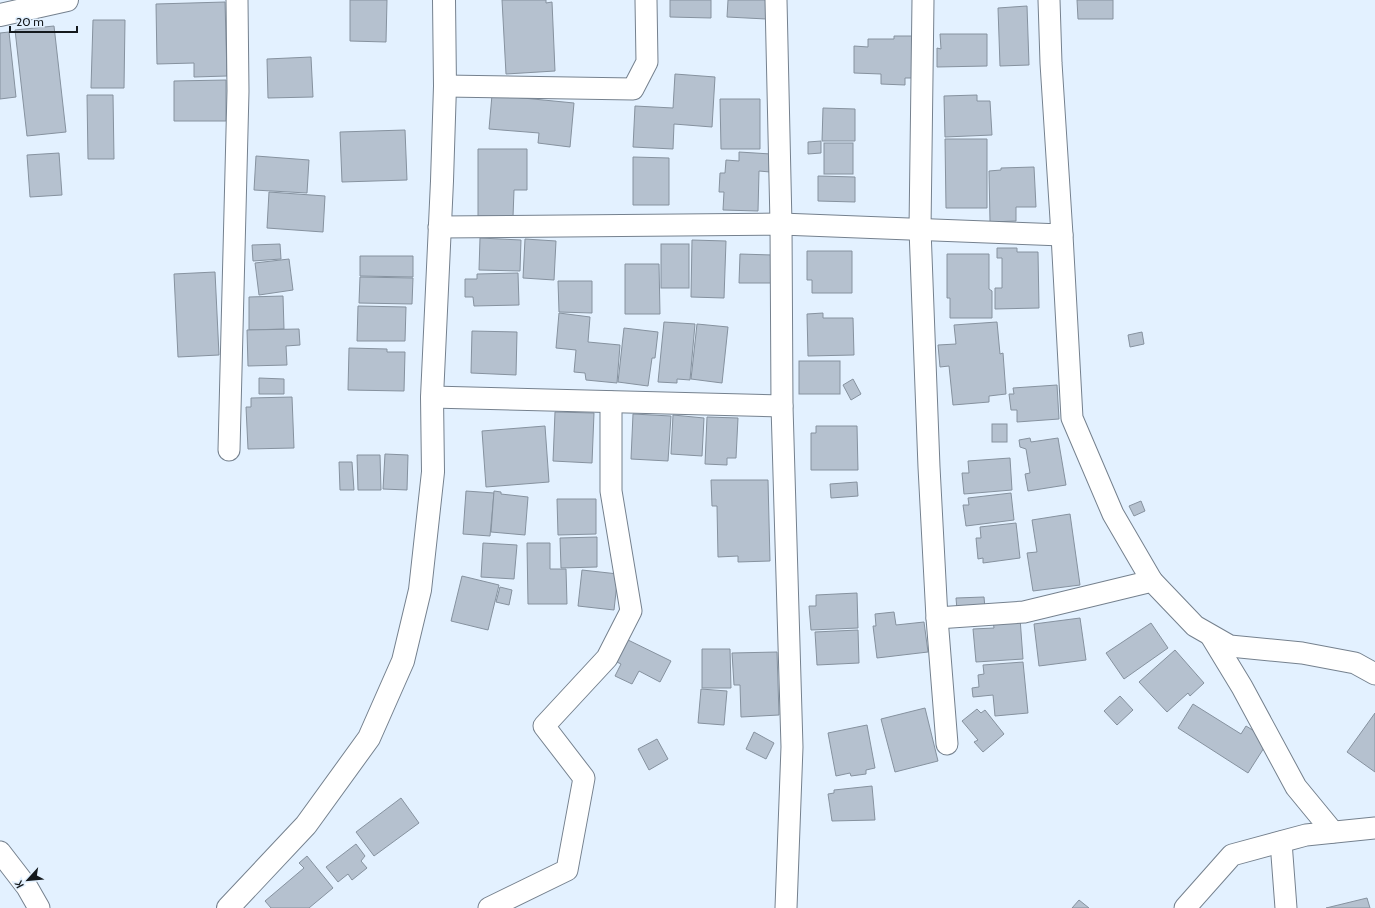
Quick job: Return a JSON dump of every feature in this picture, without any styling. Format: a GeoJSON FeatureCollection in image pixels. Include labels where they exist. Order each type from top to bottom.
{"type":"FeatureCollection","features":[{"type":"Feature","properties":{"kind":"street"},"geometry":{"type":"LineString","coordinates":[[0,15],[68,0]]}},
{"type":"Feature","properties":{"kind":"street"},"geometry":{"type":"LineString","coordinates":[[229,450],[238,92],[237,0]]}},
{"type":"Feature","properties":{"kind":"street"},"geometry":{"type":"LineString","coordinates":[[228,908],[306,825],[369,738],[403,661],[420,590],[432,480],[432,397],[445,86],[444,0]]}},
{"type":"Feature","properties":{"kind":"street"},"geometry":{"type":"LineString","coordinates":[[445,86],[633,89],[647,62],[646,0]]}},
{"type":"Feature","properties":{"kind":"street"},"geometry":{"type":"LineString","coordinates":[[776,0],[781,224],[782,406],[792,747],[786,908]]}},
{"type":"Feature","properties":{"kind":"street"},"geometry":{"type":"LineString","coordinates":[[924,0],[920,229],[929,467],[937,618],[947,744]]}},
{"type":"Feature","properties":{"kind":"street"},"geometry":{"type":"LineString","coordinates":[[1049,0],[1051,70],[1072,418],[1113,514],[1152,581],[1196,626],[1230,646],[1302,653],[1355,663],[1375,674]]}},
{"type":"Feature","properties":{"kind":"street"},"geometry":{"type":"LineString","coordinates":[[439,227],[781,224],[1062,235]]}},
{"type":"Feature","properties":{"kind":"street"},"geometry":{"type":"LineString","coordinates":[[432,397],[782,406]]}},
{"type":"Feature","properties":{"kind":"street"},"geometry":{"type":"LineString","coordinates":[[489,908],[567,870],[584,778],[544,726],[607,658],[631,611],[611,491],[611,402]]}},
{"type":"Feature","properties":{"kind":"street"},"geometry":{"type":"LineString","coordinates":[[937,618],[1024,612],[1152,581]]}},
{"type":"Feature","properties":{"kind":"street"},"geometry":{"type":"LineString","coordinates":[[1210,634],[1242,687],[1296,787],[1333,832]]}},
{"type":"Feature","properties":{"kind":"street"},"geometry":{"type":"LineString","coordinates":[[1185,908],[1232,855],[1306,835],[1375,828]]}},
{"type":"Feature","properties":{"kind":"street"},"geometry":{"type":"LineString","coordinates":[[1280,842],[1286,908]]}},
{"type":"Feature","properties":{"kind":"street"},"geometry":{"type":"LineString","coordinates":[[0,852],[27,887],[39,908]]}},
{"type":"Feature","properties":{"kind":"building"},"geometry":{"type":"Polygon","coordinates":[[[350,0],[387,0],[386,42],[350,41],[350,0]]]}},
{"type":"Feature","properties":{"kind":"building"},"geometry":{"type":"Polygon","coordinates":[[[502,0],[546,0],[546,3],[552,2],[555,71],[506,74],[502,0]]]}},
{"type":"Feature","properties":{"kind":"building"},"geometry":{"type":"Polygon","coordinates":[[[670,0],[711,0],[711,18],[670,17],[670,0]]]}},
{"type":"Feature","properties":{"kind":"building"},"geometry":{"type":"Polygon","coordinates":[[[728,0],[766,0],[766,19],[727,17],[728,0]]]}},
{"type":"Feature","properties":{"kind":"building"},"geometry":{"type":"Polygon","coordinates":[[[1077,0],[1113,0],[1113,19],[1078,19],[1077,0]]]}},
{"type":"Feature","properties":{"kind":"building"},"geometry":{"type":"Polygon","coordinates":[[[225,2],[227,76],[194,77],[194,63],[157,64],[156,4],[225,2]]]}},
{"type":"Feature","properties":{"kind":"building"},"geometry":{"type":"Polygon","coordinates":[[[1027,6],[1029,65],[1000,66],[998,8],[1027,6]]]}},
{"type":"Feature","properties":{"kind":"building"},"geometry":{"type":"Polygon","coordinates":[[[93,20],[125,20],[124,88],[91,88],[93,20]]]}},
{"type":"Feature","properties":{"kind":"building"},"geometry":{"type":"Polygon","coordinates":[[[54,26],[66,132],[27,136],[15,30],[54,26]]]}},
{"type":"Feature","properties":{"kind":"building"},"geometry":{"type":"Polygon","coordinates":[[[9,32],[16,97],[0,99],[0,33],[9,32]]]}},
{"type":"Feature","properties":{"kind":"building"},"geometry":{"type":"Polygon","coordinates":[[[940,34],[987,34],[987,66],[937,67],[937,48],[941,49],[940,34]]]}},
{"type":"Feature","properties":{"kind":"building"},"geometry":{"type":"Polygon","coordinates":[[[894,36],[915,36],[915,78],[905,78],[905,85],[881,84],[881,74],[854,73],[854,46],[868,47],[868,39],[894,39],[894,36]]]}},
{"type":"Feature","properties":{"kind":"building"},"geometry":{"type":"Polygon","coordinates":[[[311,57],[313,97],[268,98],[267,59],[311,57]]]}},
{"type":"Feature","properties":{"kind":"building"},"geometry":{"type":"Polygon","coordinates":[[[675,74],[715,77],[712,127],[674,124],[673,149],[633,147],[635,106],[673,108],[675,74]]]}},
{"type":"Feature","properties":{"kind":"building"},"geometry":{"type":"Polygon","coordinates":[[[226,80],[226,121],[174,121],[174,81],[226,80]]]}},
{"type":"Feature","properties":{"kind":"building"},"geometry":{"type":"Polygon","coordinates":[[[87,95],[113,95],[114,159],[88,159],[87,95]]]}},
{"type":"Feature","properties":{"kind":"building"},"geometry":{"type":"Polygon","coordinates":[[[492,95],[574,103],[570,147],[538,143],[539,133],[489,129],[492,95]]]}},
{"type":"Feature","properties":{"kind":"building"},"geometry":{"type":"Polygon","coordinates":[[[977,95],[977,101],[990,101],[992,135],[945,137],[944,96],[977,95]]]}},
{"type":"Feature","properties":{"kind":"building"},"geometry":{"type":"Polygon","coordinates":[[[720,99],[760,99],[760,149],[721,149],[720,99]]]}},
{"type":"Feature","properties":{"kind":"building"},"geometry":{"type":"Polygon","coordinates":[[[823,108],[855,109],[855,141],[822,141],[823,108]]]}},
{"type":"Feature","properties":{"kind":"building"},"geometry":{"type":"Polygon","coordinates":[[[405,130],[407,180],[342,182],[340,132],[405,130]]]}},
{"type":"Feature","properties":{"kind":"building"},"geometry":{"type":"Polygon","coordinates":[[[945,139],[987,139],[987,208],[946,208],[945,139]]]}},
{"type":"Feature","properties":{"kind":"building"},"geometry":{"type":"Polygon","coordinates":[[[821,141],[821,153],[808,154],[808,142],[821,141]]]}},
{"type":"Feature","properties":{"kind":"building"},"geometry":{"type":"Polygon","coordinates":[[[824,143],[853,143],[853,174],[824,174],[824,143]]]}},
{"type":"Feature","properties":{"kind":"building"},"geometry":{"type":"Polygon","coordinates":[[[478,149],[527,149],[527,190],[514,190],[513,217],[478,216],[478,149]]]}},
{"type":"Feature","properties":{"kind":"building"},"geometry":{"type":"Polygon","coordinates":[[[739,152],[771,154],[770,172],[759,171],[758,211],[723,210],[724,192],[719,192],[720,173],[725,173],[726,160],[739,161],[739,152]]]}},
{"type":"Feature","properties":{"kind":"building"},"geometry":{"type":"Polygon","coordinates":[[[59,153],[62,195],[30,197],[27,155],[59,153]]]}},
{"type":"Feature","properties":{"kind":"building"},"geometry":{"type":"Polygon","coordinates":[[[256,156],[309,160],[307,193],[254,190],[256,156]]]}},
{"type":"Feature","properties":{"kind":"building"},"geometry":{"type":"Polygon","coordinates":[[[633,157],[669,158],[669,205],[633,205],[633,157]]]}},
{"type":"Feature","properties":{"kind":"building"},"geometry":{"type":"Polygon","coordinates":[[[1034,167],[1036,207],[1016,207],[1016,221],[990,222],[989,171],[1001,170],[1001,168],[1034,167]]]}},
{"type":"Feature","properties":{"kind":"building"},"geometry":{"type":"Polygon","coordinates":[[[818,176],[855,177],[855,202],[818,201],[818,176]]]}},
{"type":"Feature","properties":{"kind":"building"},"geometry":{"type":"Polygon","coordinates":[[[269,192],[325,196],[323,232],[267,228],[269,192]]]}},
{"type":"Feature","properties":{"kind":"building"},"geometry":{"type":"Polygon","coordinates":[[[480,238],[521,240],[520,271],[479,270],[480,238]]]}},
{"type":"Feature","properties":{"kind":"building"},"geometry":{"type":"Polygon","coordinates":[[[525,239],[556,241],[554,280],[523,278],[525,239]]]}},
{"type":"Feature","properties":{"kind":"building"},"geometry":{"type":"Polygon","coordinates":[[[692,240],[726,241],[724,298],[691,297],[692,240]]]}},
{"type":"Feature","properties":{"kind":"building"},"geometry":{"type":"Polygon","coordinates":[[[280,244],[281,259],[253,261],[252,245],[280,244]]]}},
{"type":"Feature","properties":{"kind":"building"},"geometry":{"type":"Polygon","coordinates":[[[661,244],[689,244],[689,288],[661,288],[661,244]]]}},
{"type":"Feature","properties":{"kind":"building"},"geometry":{"type":"Polygon","coordinates":[[[997,248],[1017,248],[1017,252],[1038,252],[1039,308],[995,309],[995,288],[1002,288],[1002,258],[997,258],[997,248]]]}},
{"type":"Feature","properties":{"kind":"building"},"geometry":{"type":"Polygon","coordinates":[[[807,251],[852,251],[852,293],[812,293],[812,280],[807,280],[807,251]]]}},
{"type":"Feature","properties":{"kind":"building"},"geometry":{"type":"Polygon","coordinates":[[[740,254],[772,255],[772,283],[739,283],[740,254]]]}},
{"type":"Feature","properties":{"kind":"building"},"geometry":{"type":"Polygon","coordinates":[[[947,254],[989,254],[989,289],[992,291],[992,318],[950,318],[950,298],[947,298],[947,254]]]}},
{"type":"Feature","properties":{"kind":"building"},"geometry":{"type":"Polygon","coordinates":[[[360,256],[413,256],[413,277],[360,276],[360,256]]]}},
{"type":"Feature","properties":{"kind":"building"},"geometry":{"type":"Polygon","coordinates":[[[289,259],[293,290],[259,295],[255,263],[289,259]]]}},
{"type":"Feature","properties":{"kind":"building"},"geometry":{"type":"Polygon","coordinates":[[[625,264],[659,264],[660,314],[625,314],[625,264]]]}},
{"type":"Feature","properties":{"kind":"building"},"geometry":{"type":"Polygon","coordinates":[[[215,272],[219,355],[178,357],[174,274],[215,272]]]}},
{"type":"Feature","properties":{"kind":"building"},"geometry":{"type":"Polygon","coordinates":[[[518,273],[519,305],[474,306],[473,297],[465,297],[465,279],[477,279],[477,274],[518,273]]]}},
{"type":"Feature","properties":{"kind":"building"},"geometry":{"type":"Polygon","coordinates":[[[360,277],[413,278],[412,304],[359,303],[360,277]]]}},
{"type":"Feature","properties":{"kind":"building"},"geometry":{"type":"Polygon","coordinates":[[[558,281],[592,281],[592,313],[559,312],[558,281]]]}},
{"type":"Feature","properties":{"kind":"building"},"geometry":{"type":"Polygon","coordinates":[[[283,296],[284,329],[249,330],[249,297],[283,296]]]}},
{"type":"Feature","properties":{"kind":"building"},"geometry":{"type":"Polygon","coordinates":[[[358,306],[406,307],[405,341],[357,341],[358,306]]]}},
{"type":"Feature","properties":{"kind":"building"},"geometry":{"type":"Polygon","coordinates":[[[559,313],[590,317],[588,342],[620,345],[617,383],[586,380],[585,373],[574,372],[576,350],[556,348],[559,313]]]}},
{"type":"Feature","properties":{"kind":"building"},"geometry":{"type":"Polygon","coordinates":[[[823,313],[823,318],[853,318],[854,355],[808,356],[807,314],[823,313]]]}},
{"type":"Feature","properties":{"kind":"building"},"geometry":{"type":"Polygon","coordinates":[[[664,322],[695,324],[690,380],[677,379],[677,383],[658,382],[664,322]]]}},
{"type":"Feature","properties":{"kind":"building"},"geometry":{"type":"Polygon","coordinates":[[[997,322],[1000,354],[1003,353],[1006,394],[989,396],[989,402],[953,405],[949,366],[940,367],[938,345],[956,344],[954,325],[997,322]]]}},
{"type":"Feature","properties":{"kind":"building"},"geometry":{"type":"Polygon","coordinates":[[[697,324],[728,327],[722,383],[691,379],[697,324]]]}},
{"type":"Feature","properties":{"kind":"building"},"geometry":{"type":"Polygon","coordinates":[[[624,328],[658,332],[655,358],[652,358],[648,386],[618,382],[624,328]]]}},
{"type":"Feature","properties":{"kind":"building"},"geometry":{"type":"Polygon","coordinates":[[[299,329],[300,345],[286,346],[287,365],[248,366],[247,330],[299,329]]]}},
{"type":"Feature","properties":{"kind":"building"},"geometry":{"type":"Polygon","coordinates":[[[472,331],[517,332],[516,375],[471,373],[472,331]]]}},
{"type":"Feature","properties":{"kind":"building"},"geometry":{"type":"Polygon","coordinates":[[[1142,332],[1144,344],[1130,347],[1128,335],[1142,332]]]}},
{"type":"Feature","properties":{"kind":"building"},"geometry":{"type":"Polygon","coordinates":[[[349,348],[387,349],[387,352],[405,352],[404,391],[348,390],[349,348]]]}},
{"type":"Feature","properties":{"kind":"building"},"geometry":{"type":"Polygon","coordinates":[[[799,361],[840,361],[840,394],[799,394],[799,361]]]}},
{"type":"Feature","properties":{"kind":"building"},"geometry":{"type":"Polygon","coordinates":[[[259,378],[284,379],[284,394],[259,394],[259,378]]]}},
{"type":"Feature","properties":{"kind":"building"},"geometry":{"type":"Polygon","coordinates":[[[853,379],[861,394],[851,400],[843,385],[853,379]]]}},
{"type":"Feature","properties":{"kind":"building"},"geometry":{"type":"Polygon","coordinates":[[[1057,385],[1059,419],[1017,422],[1017,410],[1011,410],[1009,394],[1014,394],[1013,388],[1057,385]]]}},
{"type":"Feature","properties":{"kind":"building"},"geometry":{"type":"Polygon","coordinates":[[[292,397],[294,448],[248,449],[246,407],[251,407],[251,398],[292,397]]]}},
{"type":"Feature","properties":{"kind":"building"},"geometry":{"type":"Polygon","coordinates":[[[555,412],[594,413],[592,463],[553,461],[555,412]]]}},
{"type":"Feature","properties":{"kind":"building"},"geometry":{"type":"Polygon","coordinates":[[[633,414],[671,416],[668,461],[631,459],[633,414]]]}},
{"type":"Feature","properties":{"kind":"building"},"geometry":{"type":"Polygon","coordinates":[[[673,415],[704,418],[702,456],[671,454],[673,415]]]}},
{"type":"Feature","properties":{"kind":"building"},"geometry":{"type":"Polygon","coordinates":[[[707,417],[738,418],[736,458],[727,458],[727,465],[705,464],[707,417]]]}},
{"type":"Feature","properties":{"kind":"building"},"geometry":{"type":"Polygon","coordinates":[[[992,424],[1007,424],[1007,442],[992,442],[992,424]]]}},
{"type":"Feature","properties":{"kind":"building"},"geometry":{"type":"Polygon","coordinates":[[[545,426],[549,482],[486,487],[482,431],[545,426]]]}},
{"type":"Feature","properties":{"kind":"building"},"geometry":{"type":"Polygon","coordinates":[[[816,426],[857,426],[858,470],[811,470],[811,433],[816,433],[816,426]]]}},
{"type":"Feature","properties":{"kind":"building"},"geometry":{"type":"Polygon","coordinates":[[[1030,438],[1031,442],[1058,438],[1066,485],[1028,491],[1025,474],[1030,473],[1026,449],[1020,447],[1019,440],[1030,438]]]}},
{"type":"Feature","properties":{"kind":"building"},"geometry":{"type":"Polygon","coordinates":[[[385,454],[408,455],[407,490],[383,489],[385,454]]]}},
{"type":"Feature","properties":{"kind":"building"},"geometry":{"type":"Polygon","coordinates":[[[357,455],[380,455],[381,490],[358,490],[357,455]]]}},
{"type":"Feature","properties":{"kind":"building"},"geometry":{"type":"Polygon","coordinates":[[[1010,458],[1012,490],[964,494],[962,473],[969,473],[968,461],[1010,458]]]}},
{"type":"Feature","properties":{"kind":"building"},"geometry":{"type":"Polygon","coordinates":[[[339,462],[352,462],[354,490],[340,490],[339,462]]]}},
{"type":"Feature","properties":{"kind":"building"},"geometry":{"type":"Polygon","coordinates":[[[711,480],[768,480],[770,561],[738,562],[738,556],[718,557],[717,506],[712,506],[711,480]]]}},
{"type":"Feature","properties":{"kind":"building"},"geometry":{"type":"Polygon","coordinates":[[[857,482],[858,496],[831,498],[830,484],[857,482]]]}},
{"type":"Feature","properties":{"kind":"building"},"geometry":{"type":"Polygon","coordinates":[[[466,491],[494,493],[490,536],[463,534],[466,491]]]}},
{"type":"Feature","properties":{"kind":"building"},"geometry":{"type":"Polygon","coordinates":[[[494,491],[501,492],[501,494],[528,497],[525,535],[491,532],[494,491]]]}},
{"type":"Feature","properties":{"kind":"building"},"geometry":{"type":"Polygon","coordinates":[[[1011,493],[1014,520],[966,526],[963,505],[969,505],[968,498],[1011,493]]]}},
{"type":"Feature","properties":{"kind":"building"},"geometry":{"type":"Polygon","coordinates":[[[557,499],[596,499],[596,534],[558,535],[557,499]]]}},
{"type":"Feature","properties":{"kind":"building"},"geometry":{"type":"Polygon","coordinates":[[[1141,501],[1145,511],[1134,516],[1129,506],[1141,501]]]}},
{"type":"Feature","properties":{"kind":"building"},"geometry":{"type":"Polygon","coordinates":[[[1070,514],[1080,585],[1033,591],[1027,553],[1037,552],[1032,520],[1070,514]]]}},
{"type":"Feature","properties":{"kind":"building"},"geometry":{"type":"Polygon","coordinates":[[[1016,523],[1020,558],[983,563],[983,558],[978,559],[976,538],[981,538],[980,527],[1016,523]]]}},
{"type":"Feature","properties":{"kind":"building"},"geometry":{"type":"Polygon","coordinates":[[[597,537],[597,567],[561,568],[560,538],[597,537]]]}},
{"type":"Feature","properties":{"kind":"building"},"geometry":{"type":"Polygon","coordinates":[[[483,543],[517,545],[514,579],[481,577],[483,543]]]}},
{"type":"Feature","properties":{"kind":"building"},"geometry":{"type":"Polygon","coordinates":[[[527,543],[550,543],[550,569],[566,569],[567,604],[528,604],[527,543]]]}},
{"type":"Feature","properties":{"kind":"building"},"geometry":{"type":"Polygon","coordinates":[[[582,570],[618,574],[614,610],[578,606],[582,570]]]}},
{"type":"Feature","properties":{"kind":"building"},"geometry":{"type":"Polygon","coordinates":[[[462,576],[499,585],[488,630],[451,621],[462,576]]]}},
{"type":"Feature","properties":{"kind":"building"},"geometry":{"type":"Polygon","coordinates":[[[500,587],[512,590],[509,605],[496,602],[500,587]]]}},
{"type":"Feature","properties":{"kind":"building"},"geometry":{"type":"Polygon","coordinates":[[[857,593],[858,628],[811,630],[809,606],[816,606],[816,595],[857,593]]]}},
{"type":"Feature","properties":{"kind":"building"},"geometry":{"type":"Polygon","coordinates":[[[984,597],[985,608],[957,610],[956,598],[984,597]]]}},
{"type":"Feature","properties":{"kind":"building"},"geometry":{"type":"Polygon","coordinates":[[[894,612],[896,625],[924,622],[928,652],[877,658],[873,626],[876,626],[875,614],[894,612]]]}},
{"type":"Feature","properties":{"kind":"building"},"geometry":{"type":"Polygon","coordinates":[[[1020,618],[1023,659],[976,662],[973,629],[994,628],[993,620],[1020,618]]]}},
{"type":"Feature","properties":{"kind":"building"},"geometry":{"type":"Polygon","coordinates":[[[1080,618],[1086,660],[1039,666],[1034,624],[1080,618]]]}},
{"type":"Feature","properties":{"kind":"building"},"geometry":{"type":"Polygon","coordinates":[[[1151,623],[1168,648],[1124,679],[1106,653],[1151,623]]]}},
{"type":"Feature","properties":{"kind":"building"},"geometry":{"type":"Polygon","coordinates":[[[858,630],[859,663],[817,665],[815,632],[858,630]]]}},
{"type":"Feature","properties":{"kind":"building"},"geometry":{"type":"Polygon","coordinates":[[[626,639],[671,661],[660,682],[639,671],[632,684],[615,676],[621,664],[615,661],[626,639]]]}},
{"type":"Feature","properties":{"kind":"building"},"geometry":{"type":"Polygon","coordinates":[[[702,649],[730,649],[731,688],[702,688],[702,649]]]}},
{"type":"Feature","properties":{"kind":"building"},"geometry":{"type":"Polygon","coordinates":[[[1175,650],[1204,683],[1190,696],[1188,693],[1167,712],[1139,682],[1175,650]]]}},
{"type":"Feature","properties":{"kind":"building"},"geometry":{"type":"Polygon","coordinates":[[[777,652],[779,715],[741,717],[740,685],[734,685],[732,653],[777,652]]]}},
{"type":"Feature","properties":{"kind":"building"},"geometry":{"type":"Polygon","coordinates":[[[1023,662],[1028,713],[995,716],[993,695],[973,697],[972,688],[979,687],[978,675],[984,674],[983,665],[1023,662]]]}},
{"type":"Feature","properties":{"kind":"building"},"geometry":{"type":"Polygon","coordinates":[[[701,689],[727,691],[724,725],[698,723],[701,689]]]}},
{"type":"Feature","properties":{"kind":"building"},"geometry":{"type":"Polygon","coordinates":[[[1120,696],[1133,710],[1117,725],[1104,711],[1120,696]]]}},
{"type":"Feature","properties":{"kind":"building"},"geometry":{"type":"Polygon","coordinates":[[[1193,704],[1241,734],[1246,726],[1269,740],[1248,773],[1178,728],[1193,704]]]}},
{"type":"Feature","properties":{"kind":"building"},"geometry":{"type":"Polygon","coordinates":[[[925,708],[938,761],[895,772],[881,719],[925,708]]]}},
{"type":"Feature","properties":{"kind":"building"},"geometry":{"type":"Polygon","coordinates":[[[977,709],[981,713],[985,710],[1004,734],[983,752],[974,742],[978,740],[962,721],[977,709]]]}},
{"type":"Feature","properties":{"kind":"building"},"geometry":{"type":"Polygon","coordinates":[[[1375,713],[1375,772],[1347,752],[1375,713]]]}},
{"type":"Feature","properties":{"kind":"building"},"geometry":{"type":"Polygon","coordinates":[[[867,725],[875,768],[866,770],[866,774],[851,776],[850,773],[836,776],[828,733],[867,725]]]}},
{"type":"Feature","properties":{"kind":"building"},"geometry":{"type":"Polygon","coordinates":[[[754,732],[774,743],[766,759],[746,749],[754,732]]]}},
{"type":"Feature","properties":{"kind":"building"},"geometry":{"type":"Polygon","coordinates":[[[657,739],[668,759],[649,770],[638,749],[657,739]]]}},
{"type":"Feature","properties":{"kind":"building"},"geometry":{"type":"Polygon","coordinates":[[[872,786],[875,820],[832,821],[828,794],[834,793],[834,790],[872,786]]]}},
{"type":"Feature","properties":{"kind":"building"},"geometry":{"type":"Polygon","coordinates":[[[401,798],[419,823],[374,856],[356,832],[401,798]]]}},
{"type":"Feature","properties":{"kind":"building"},"geometry":{"type":"Polygon","coordinates":[[[356,844],[365,856],[361,861],[367,868],[352,880],[348,874],[338,882],[326,867],[356,844]]]}},
{"type":"Feature","properties":{"kind":"building"},"geometry":{"type":"Polygon","coordinates":[[[307,856],[333,888],[309,908],[271,908],[265,901],[304,868],[299,863],[307,856]]]}},
{"type":"Feature","properties":{"kind":"building"},"geometry":{"type":"Polygon","coordinates":[[[1367,898],[1370,908],[1326,908],[1367,898]]]}},
{"type":"Feature","properties":{"kind":"building"},"geometry":{"type":"Polygon","coordinates":[[[1079,900],[1089,908],[1072,908],[1079,900]]]}}]}
